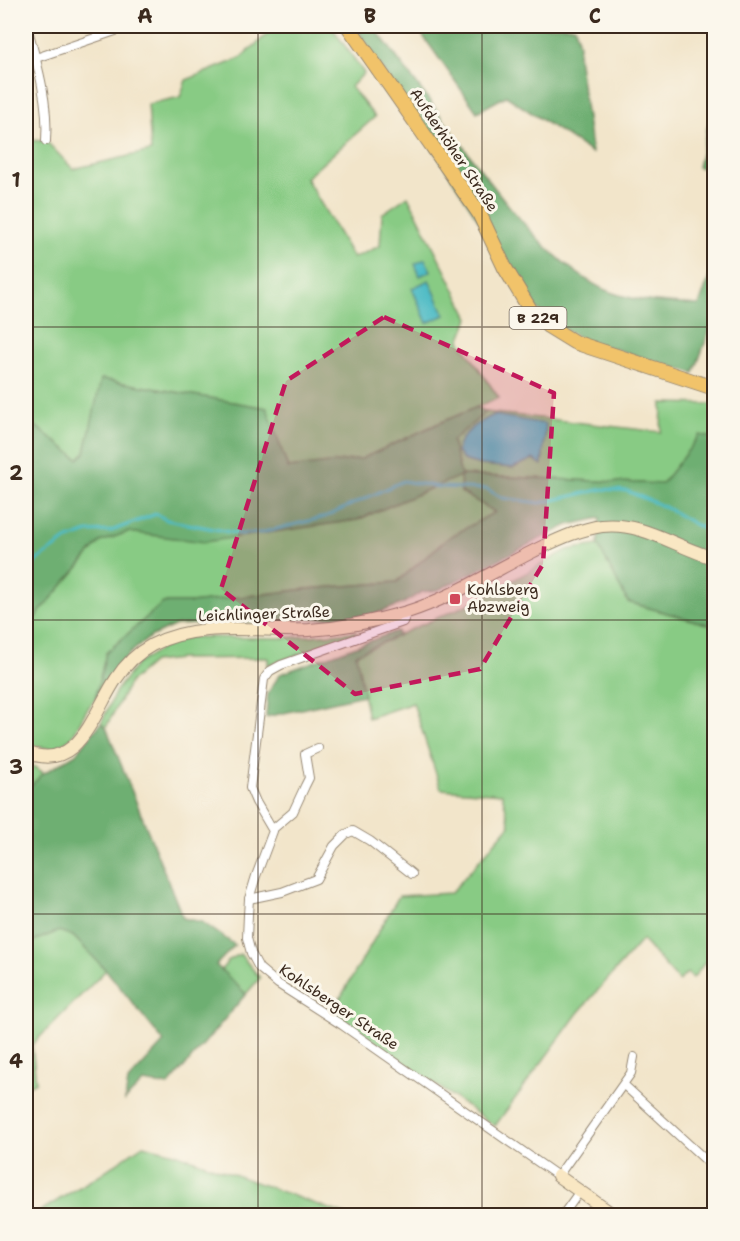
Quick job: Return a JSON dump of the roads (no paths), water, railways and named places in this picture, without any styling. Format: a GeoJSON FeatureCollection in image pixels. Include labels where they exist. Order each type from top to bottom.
{"type":"FeatureCollection","features":[{"type":"Feature","properties":{"kind":"main road","name":"Aufderhöher Straße"},"geometry":{"type":"LineString","coordinates":[[348,26],[479,213],[505,268],[531,311],[548,326],[574,342],[714,388]]}},
{"type":"Feature","properties":{"kind":"main road","name":"Leichlinger Straße"},"geometry":{"type":"LineString","coordinates":[[26,752],[49,757],[69,750],[84,734],[121,671],[141,652],[162,640],[211,630],[312,630],[354,624],[407,612],[450,594],[561,538],[603,526],[624,526],[638,530],[691,552],[714,558]]}},
{"type":"Feature","properties":{"kind":"main road","name":"Kohlsberger Straße"},"geometry":{"type":"LineString","coordinates":[[558,1176],[615,1215]]}},
{"type":"Feature","properties":{"kind":"street"},"geometry":{"type":"LineString","coordinates":[[27,26],[36,58],[47,128],[46,141]]}},
{"type":"Feature","properties":{"kind":"street"},"geometry":{"type":"LineString","coordinates":[[36,58],[130,26]]}},
{"type":"Feature","properties":{"kind":"street"},"geometry":{"type":"LineString","coordinates":[[318,748],[305,754],[309,778],[293,812],[273,829],[250,788],[262,685],[266,674],[281,665],[403,622],[407,612]]}},
{"type":"Feature","properties":{"kind":"street","name":"Kohlsberger Straße"},"geometry":{"type":"LineString","coordinates":[[273,829],[272,838],[258,870],[249,899],[247,939],[255,961],[266,976],[342,1025],[558,1176]]}},
{"type":"Feature","properties":{"kind":"street"},"geometry":{"type":"LineString","coordinates":[[249,899],[282,892],[316,879],[334,846],[346,834],[353,831],[370,840],[412,874]]}},
{"type":"Feature","properties":{"kind":"street"},"geometry":{"type":"LineString","coordinates":[[558,1176],[632,1073],[634,1058]]}},
{"type":"Feature","properties":{"kind":"street"},"geometry":{"type":"LineString","coordinates":[[624,1085],[710,1164]]}},
{"type":"Feature","properties":{"kind":"street"},"geometry":{"type":"LineString","coordinates":[[562,1215],[580,1191]]}},
{"type":"Feature","properties":{"kind":"water"},"geometry":{"type":"Polygon","coordinates":[[[425,259],[431,271],[420,276],[415,264],[425,259]]]}},
{"type":"Feature","properties":{"kind":"water"},"geometry":{"type":"Polygon","coordinates":[[[429,280],[445,315],[427,323],[412,288],[429,280]]]}},
{"type":"Feature","properties":{"kind":"water"},"geometry":{"type":"Polygon","coordinates":[[[494,415],[546,424],[542,465],[533,459],[513,468],[480,465],[463,460],[457,452],[466,434],[476,425],[494,415]]]}},
{"type":"Feature","properties":{"kind":"waterway"},"geometry":{"type":"LineString","coordinates":[[26,577],[36,561],[66,540],[88,532],[111,531],[156,514],[167,520],[240,534],[260,533],[325,517],[403,481],[439,487],[487,489],[502,498],[540,503],[603,489],[627,491],[714,532]]}},
{"type":"Feature","properties":{"kind":"place","name":"Kohlsberg Abzweig"},"geometry":{"type":"Point","coordinates":[455,599]}}]}
